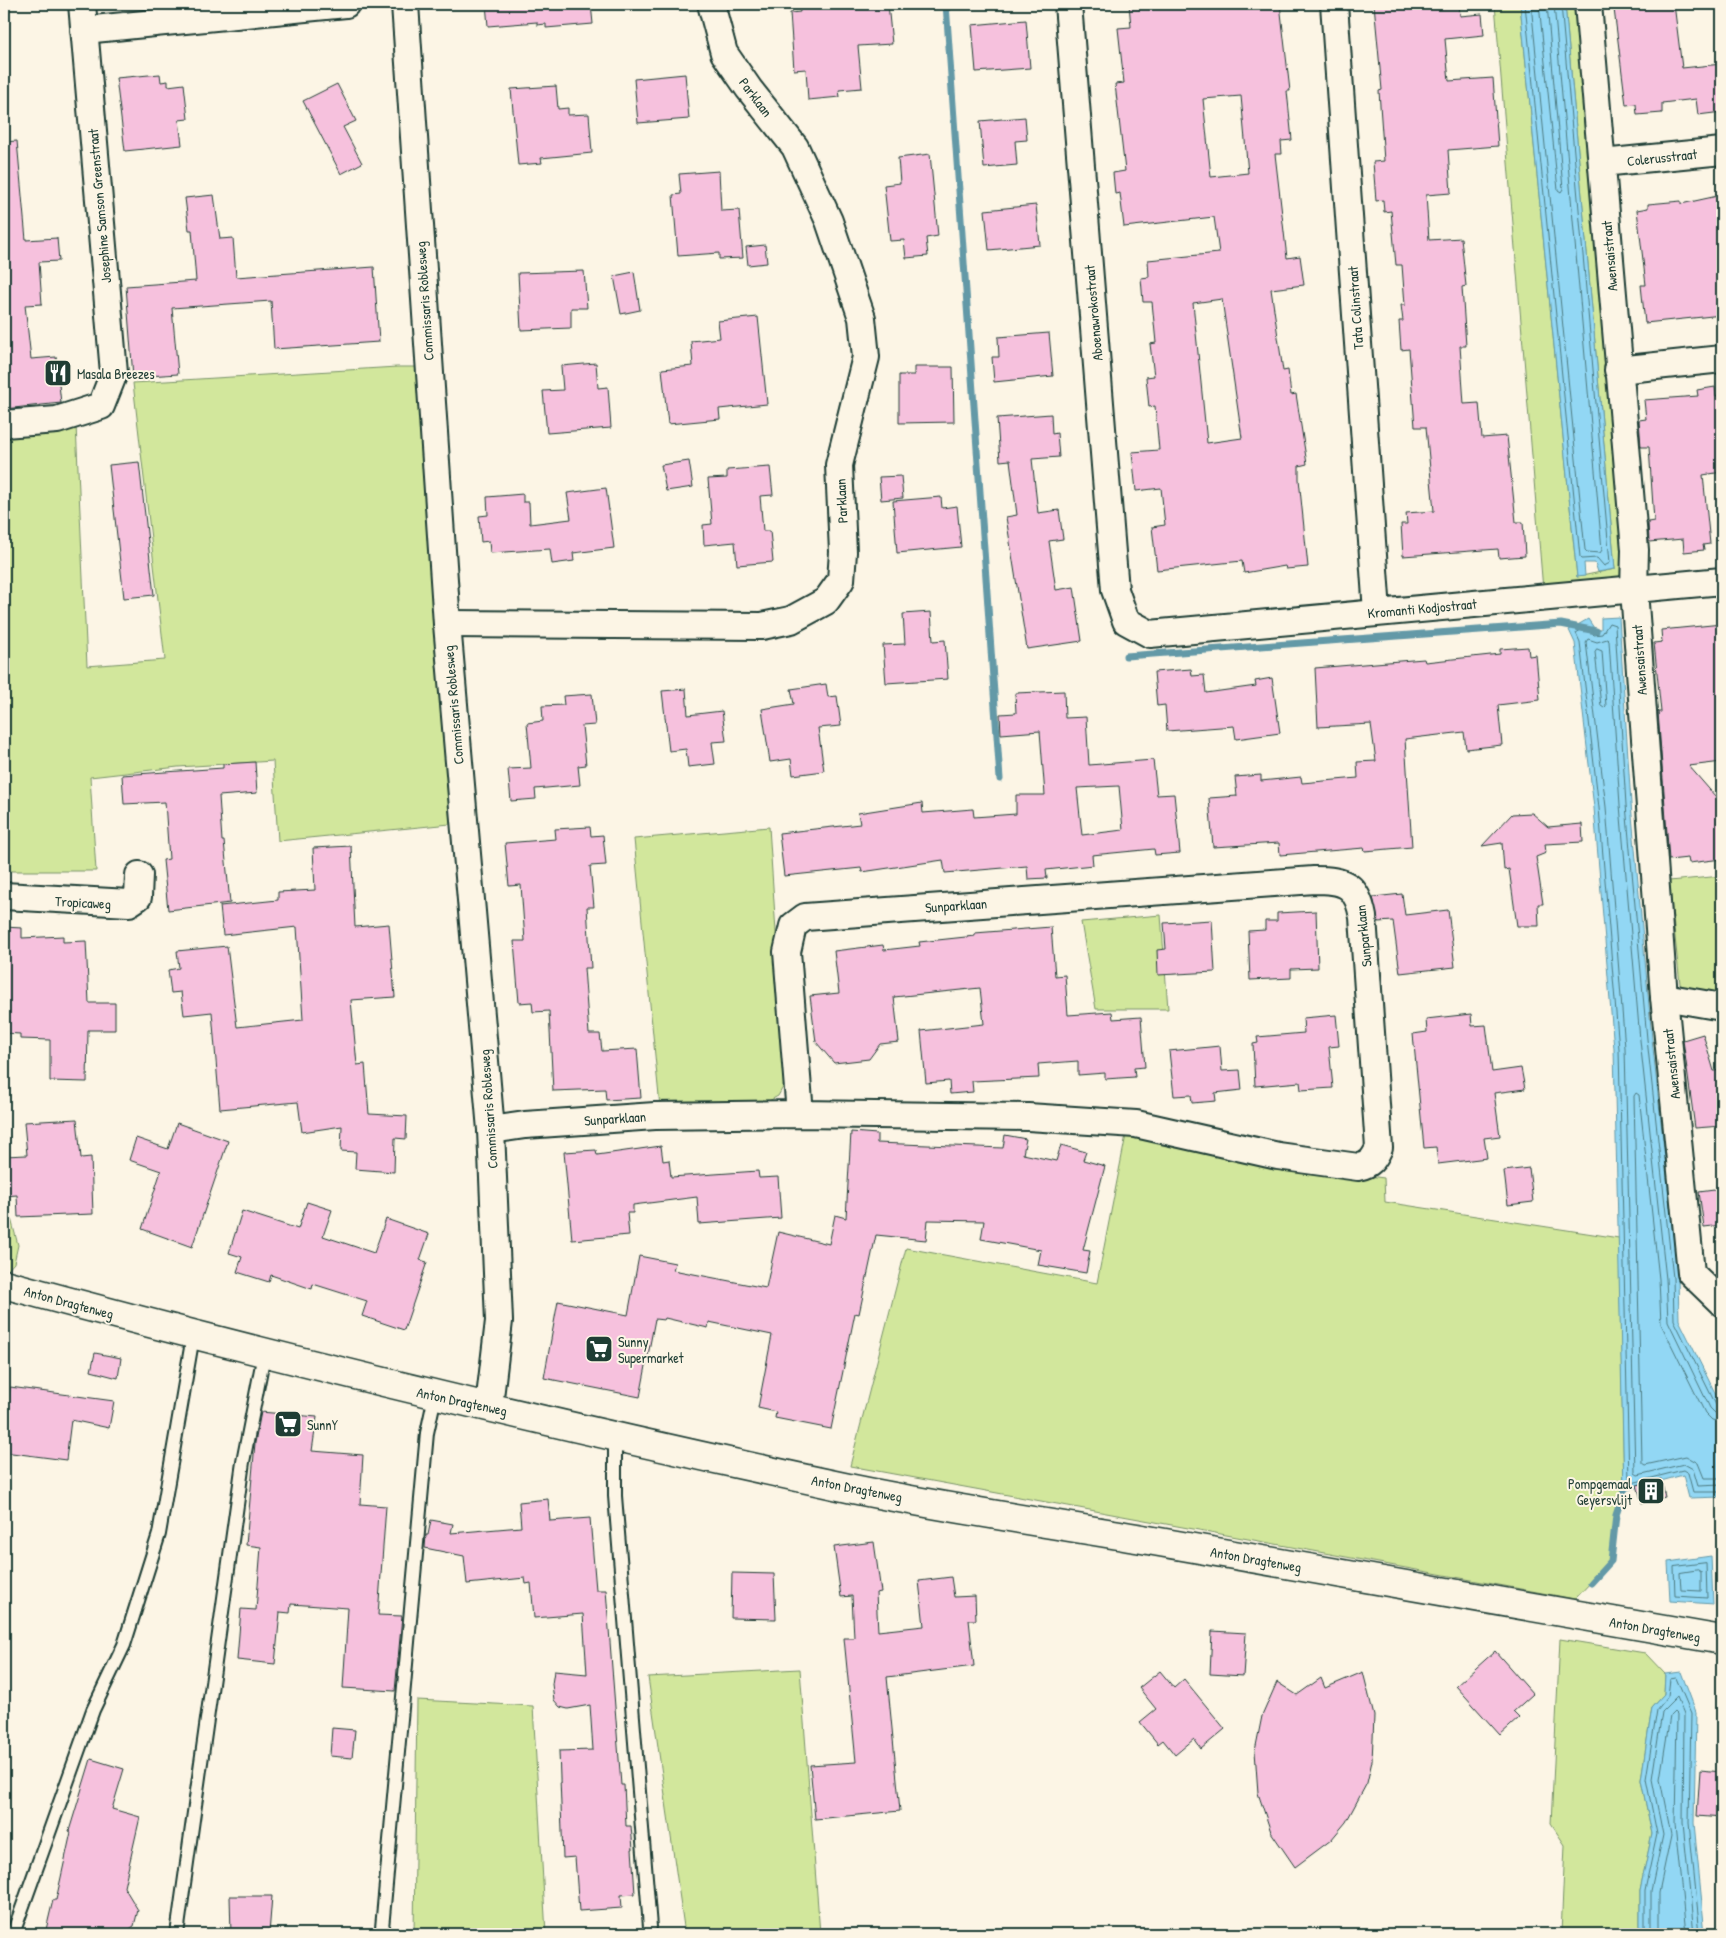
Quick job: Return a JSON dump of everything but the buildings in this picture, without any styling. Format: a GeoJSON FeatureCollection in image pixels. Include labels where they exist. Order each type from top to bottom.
{"type":"FeatureCollection","features":[{"type":"Feature","properties":{"kind":"main road","name":"Anton Dragtenweg"},"geometry":{"type":"LineString","coordinates":[[4,1284],[193,1336],[435,1396],[489,1406],[854,1489],[1722,1640]]}},
{"type":"Feature","properties":{"kind":"street","name":"Josephine Samson Greenstraat"},"geometry":{"type":"LineString","coordinates":[[4,424],[57,420],[101,406],[114,373],[82,4]]}},
{"type":"Feature","properties":{"kind":"street"},"geometry":{"type":"LineString","coordinates":[[84,30],[346,4]]}},
{"type":"Feature","properties":{"kind":"street","name":"Commissaris Roblesweg"},"geometry":{"type":"LineString","coordinates":[[405,4],[447,624],[491,1130],[499,1321],[489,1406]]}},
{"type":"Feature","properties":{"kind":"street","name":"Parklaan"},"geometry":{"type":"LineString","coordinates":[[447,624],[762,626],[792,620],[826,601],[841,580],[843,552],[839,465],[866,357],[862,318],[829,221],[795,147],[749,89],[724,53],[711,4]]}},
{"type":"Feature","properties":{"kind":"street","name":"Aboenawrokostraat"},"geometry":{"type":"LineString","coordinates":[[1068,4],[1115,590],[1126,621]]}},
{"type":"Feature","properties":{"kind":"street","name":"Tata Colinstraat"},"geometry":{"type":"LineString","coordinates":[[1334,4],[1377,612]]}},
{"type":"Feature","properties":{"kind":"street","name":"Awensaistraat"},"geometry":{"type":"LineString","coordinates":[[1588,4],[1635,550],[1634,590],[1664,997],[1691,1273],[1722,1303]]}},
{"type":"Feature","properties":{"kind":"street","name":"Colerusstraat"},"geometry":{"type":"LineString","coordinates":[[1602,163],[1722,151]]}},
{"type":"Feature","properties":{"kind":"street"},"geometry":{"type":"LineString","coordinates":[[1618,370],[1722,359]]}},
{"type":"Feature","properties":{"kind":"street","name":"Kromanti Kodjostraat"},"geometry":{"type":"LineString","coordinates":[[1126,621],[1150,634],[1722,582]]}},
{"type":"Feature","properties":{"kind":"street","name":"Tropicaweg"},"geometry":{"type":"LineString","coordinates":[[4,896],[129,903],[138,897],[138,875]]}},
{"type":"Feature","properties":{"kind":"street","name":"Sunparklaan"},"geometry":{"type":"LineString","coordinates":[[491,1130],[525,1125],[655,1116],[800,1114],[1028,1117],[1136,1124],[1278,1156],[1358,1167],[1366,1166],[1374,1159],[1379,1148],[1363,917],[1359,898],[1350,886],[1335,880],[1314,880],[804,917],[793,926],[787,952],[800,1114]]}},
{"type":"Feature","properties":{"kind":"street"},"geometry":{"type":"LineString","coordinates":[[1664,997],[1722,1007]]}},
{"type":"Feature","properties":{"kind":"lane"},"geometry":{"type":"LineString","coordinates":[[16,1928],[93,1710],[124,1645],[159,1534],[193,1336]]}},
{"type":"Feature","properties":{"kind":"lane"},"geometry":{"type":"LineString","coordinates":[[177,1934],[243,1462],[264,1354]]}},
{"type":"Feature","properties":{"kind":"lane"},"geometry":{"type":"LineString","coordinates":[[382,1928],[427,1433],[435,1396]]}},
{"type":"Feature","properties":{"kind":"lane"},"geometry":{"type":"LineString","coordinates":[[615,1436],[615,1496],[650,1927]]}},
{"type":"Feature","properties":{"kind":"green space"},"geometry":{"type":"Polygon","coordinates":[[[1495,4],[1520,4],[1577,577],[1615,569],[1565,4],[1580,4],[1625,577],[1543,590],[1495,4]]]}},
{"type":"Feature","properties":{"kind":"green space"},"geometry":{"type":"Polygon","coordinates":[[[421,367],[450,824],[278,841],[273,761],[178,767],[90,777],[96,871],[4,871],[4,430],[76,425],[87,666],[165,660],[133,383],[421,367]]]}},
{"type":"Feature","properties":{"kind":"green space"},"geometry":{"type":"Polygon","coordinates":[[[769,827],[786,1082],[778,1096],[763,1104],[660,1107],[634,839],[769,827]]]}},
{"type":"Feature","properties":{"kind":"green space"},"geometry":{"type":"Polygon","coordinates":[[[1722,876],[1722,999],[1688,993],[1680,984],[1669,881],[1722,876]]]}},
{"type":"Feature","properties":{"kind":"green space"},"geometry":{"type":"Polygon","coordinates":[[[1161,915],[1168,1009],[1096,1009],[1081,922],[1161,915]]]}},
{"type":"Feature","properties":{"kind":"green space"},"geometry":{"type":"Polygon","coordinates":[[[1126,1135],[1278,1164],[1384,1178],[1385,1202],[1619,1238],[1624,1491],[1616,1515],[1611,1561],[1575,1599],[850,1466],[906,1248],[1097,1283],[1126,1135]]]}},
{"type":"Feature","properties":{"kind":"green space"},"geometry":{"type":"Polygon","coordinates":[[[4,1192],[18,1245],[14,1263],[6,1272],[4,1272],[4,1192]]]}},
{"type":"Feature","properties":{"kind":"green space"},"geometry":{"type":"Polygon","coordinates":[[[1560,1639],[1645,1653],[1665,1674],[1664,1694],[1652,1707],[1641,1780],[1652,1834],[1640,1890],[1640,1934],[1561,1934],[1565,1845],[1551,1824],[1560,1639]]]}},
{"type":"Feature","properties":{"kind":"green space"},"geometry":{"type":"Polygon","coordinates":[[[800,1669],[820,1934],[685,1934],[648,1677],[800,1669]]]}},
{"type":"Feature","properties":{"kind":"green space"},"geometry":{"type":"Polygon","coordinates":[[[417,1700],[533,1706],[546,1934],[414,1934],[417,1700]]]}},
{"type":"Feature","properties":{"kind":"water"},"geometry":{"type":"Polygon","coordinates":[[[1520,4],[1565,4],[1615,569],[1598,572],[1595,563],[1584,563],[1585,576],[1577,577],[1520,4]]]}},
{"type":"Feature","properties":{"kind":"water"},"geometry":{"type":"Polygon","coordinates":[[[1619,617],[1631,804],[1652,1039],[1678,1278],[1679,1320],[1722,1407],[1722,1497],[1689,1498],[1683,1475],[1624,1491],[1614,1049],[1594,808],[1575,643],[1569,630],[1588,619],[1596,631],[1601,629],[1601,618],[1619,617]]]}},
{"type":"Feature","properties":{"kind":"water"},"geometry":{"type":"Polygon","coordinates":[[[1711,1556],[1713,1604],[1670,1601],[1668,1562],[1711,1556]]]}},
{"type":"Feature","properties":{"kind":"water"},"geometry":{"type":"Polygon","coordinates":[[[1681,1672],[1696,1712],[1694,1823],[1705,1934],[1640,1934],[1640,1890],[1652,1834],[1641,1780],[1652,1707],[1664,1694],[1665,1674],[1681,1672]]]}},
{"type":"Feature","properties":{"kind":"waterway"},"geometry":{"type":"LineString","coordinates":[[946,4],[1000,779]]}},
{"type":"Feature","properties":{"kind":"waterway"},"geometry":{"type":"LineString","coordinates":[[1126,656],[1561,624],[1596,631]]}},
{"type":"Feature","properties":{"kind":"waterway"},"geometry":{"type":"LineString","coordinates":[[1591,1583],[1611,1561],[1616,1515],[1624,1491]]}},
{"type":"Feature","properties":{"kind":"place","name":"Masala Breezes"},"geometry":{"type":"Point","coordinates":[58,373]}},
{"type":"Feature","properties":{"kind":"place","name":"Sunny Supermarket"},"geometry":{"type":"Point","coordinates":[599,1349]}},
{"type":"Feature","properties":{"kind":"place","name":"SunnY"},"geometry":{"type":"Point","coordinates":[288,1424]}},
{"type":"Feature","properties":{"kind":"place","name":"Pompgemaal Geyersvlijt"},"geometry":{"type":"Point","coordinates":[1651,1491]}}]}
